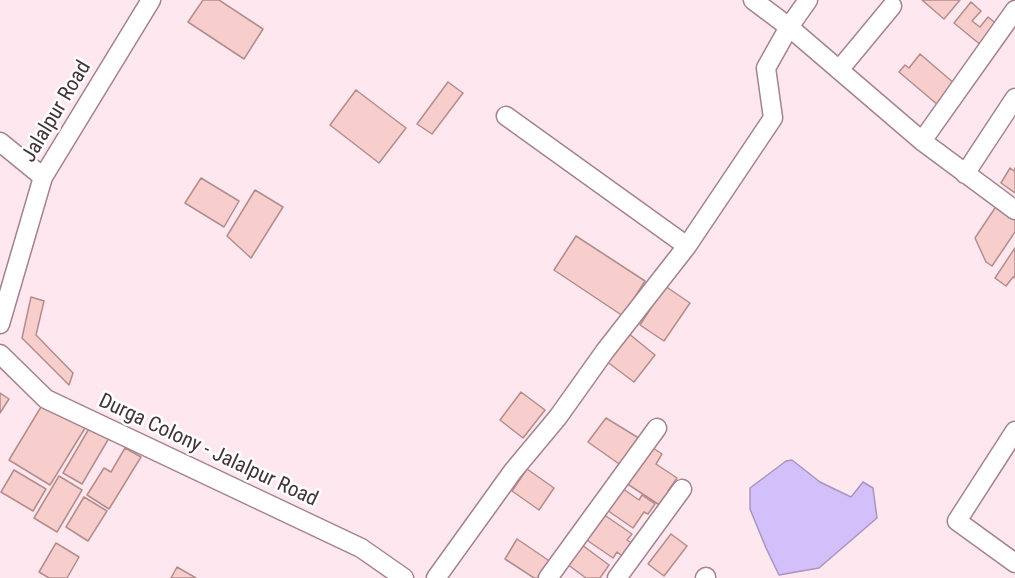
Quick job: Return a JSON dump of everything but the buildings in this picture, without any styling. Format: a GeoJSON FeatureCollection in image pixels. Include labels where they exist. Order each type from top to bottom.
{"type":"FeatureCollection","features":[{"type":"Feature","properties":{"kind":"street","name":"Jalalpur Road"},"geometry":{"type":"LineString","coordinates":[[0,324],[43,177],[151,0]]}},
{"type":"Feature","properties":{"kind":"street"},"geometry":{"type":"LineString","coordinates":[[753,0],[789,27],[921,141],[1015,210]]}},
{"type":"Feature","properties":{"kind":"street"},"geometry":{"type":"LineString","coordinates":[[436,578],[513,471],[558,417],[605,351],[687,246],[773,118],[766,68],[789,27],[808,0]]}},
{"type":"Feature","properties":{"kind":"street"},"geometry":{"type":"LineString","coordinates":[[840,70],[892,6]]}},
{"type":"Feature","properties":{"kind":"street"},"geometry":{"type":"LineString","coordinates":[[921,141],[1015,10]]}},
{"type":"Feature","properties":{"kind":"street"},"geometry":{"type":"LineString","coordinates":[[965,174],[1015,98]]}},
{"type":"Feature","properties":{"kind":"street"},"geometry":{"type":"LineString","coordinates":[[506,116],[687,246]]}},
{"type":"Feature","properties":{"kind":"street"},"geometry":{"type":"LineString","coordinates":[[0,142],[43,177]]}},
{"type":"Feature","properties":{"kind":"street","name":"Durga Colony - Jalalpur Road"},"geometry":{"type":"LineString","coordinates":[[0,354],[46,399],[362,548],[405,578]]}},
{"type":"Feature","properties":{"kind":"street"},"geometry":{"type":"LineString","coordinates":[[548,578],[657,428]]}},
{"type":"Feature","properties":{"kind":"street"},"geometry":{"type":"LineString","coordinates":[[1015,431],[957,521],[1015,563]]}},
{"type":"Feature","properties":{"kind":"street"},"geometry":{"type":"LineString","coordinates":[[616,578],[682,489]]}},
{"type":"Feature","properties":{"kind":"shaded area"},"geometry":{"type":"Polygon","coordinates":[[[792,460],[820,482],[851,497],[863,482],[873,488],[877,518],[819,568],[779,575],[750,509],[750,488],[786,461],[792,460]]]}}]}
